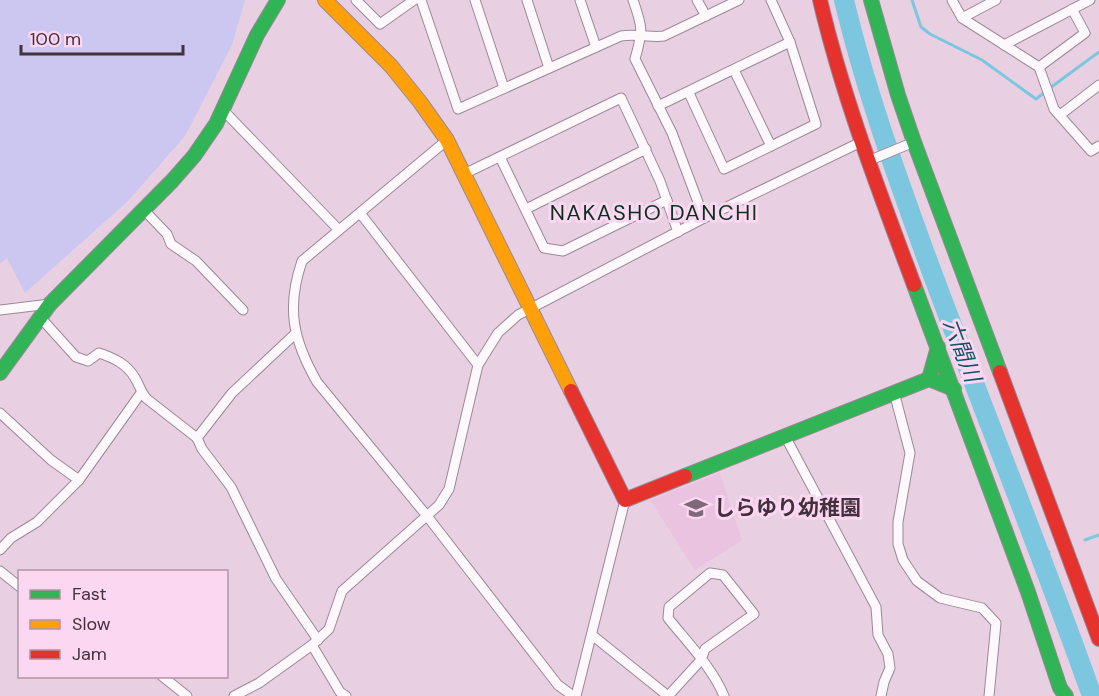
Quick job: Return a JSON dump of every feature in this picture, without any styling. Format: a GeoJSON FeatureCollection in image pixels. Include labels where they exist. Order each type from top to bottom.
{"type":"FeatureCollection","features":[{"type":"Feature","properties":{"kind":"street"},"geometry":{"type":"LineString","coordinates":[[0,373],[50,304],[194,156],[216,124],[257,35],[278,0]]}},
{"type":"Feature","properties":{"kind":"street"},"geometry":{"type":"LineString","coordinates":[[326,0],[401,76],[447,140],[625,500],[592,635],[574,696],[558,685],[427,516],[317,382],[303,358],[296,333],[293,309],[294,283],[302,261],[447,140]]}},
{"type":"Feature","properties":{"kind":"street"},"geometry":{"type":"LineString","coordinates":[[356,0],[380,24],[414,0]]}},
{"type":"Feature","properties":{"kind":"street"},"geometry":{"type":"LineString","coordinates":[[421,0],[458,109],[621,36],[634,33],[657,38],[664,36],[739,0]]}},
{"type":"Feature","properties":{"kind":"street"},"geometry":{"type":"LineString","coordinates":[[475,0],[504,88]]}},
{"type":"Feature","properties":{"kind":"street"},"geometry":{"type":"LineString","coordinates":[[527,0],[549,68]]}},
{"type":"Feature","properties":{"kind":"street"},"geometry":{"type":"LineString","coordinates":[[580,0],[596,47]]}},
{"type":"Feature","properties":{"kind":"street"},"geometry":{"type":"LineString","coordinates":[[633,0],[642,35],[635,59],[672,133],[704,218]]}},
{"type":"Feature","properties":{"kind":"street"},"geometry":{"type":"LineString","coordinates":[[697,0],[706,16]]}},
{"type":"Feature","properties":{"kind":"street"},"geometry":{"type":"LineString","coordinates":[[689,93],[724,169],[816,124],[790,42],[771,0]]}},
{"type":"Feature","properties":{"kind":"street"},"geometry":{"type":"LineString","coordinates":[[820,0],[832,51],[861,142],[873,159],[1028,592],[1060,688],[1066,696]]}},
{"type":"Feature","properties":{"kind":"street"},"geometry":{"type":"LineString","coordinates":[[871,0],[914,142],[1099,639]]}},
{"type":"Feature","properties":{"kind":"street"},"geometry":{"type":"LineString","coordinates":[[952,0],[962,18],[1039,67],[1054,109],[1091,151],[1099,146]]}},
{"type":"Feature","properties":{"kind":"street"},"geometry":{"type":"LineString","coordinates":[[962,18],[996,0]]}},
{"type":"Feature","properties":{"kind":"street"},"geometry":{"type":"LineString","coordinates":[[1004,45],[1090,0]]}},
{"type":"Feature","properties":{"kind":"street"},"geometry":{"type":"LineString","coordinates":[[1039,67],[1085,33],[1072,9]]}},
{"type":"Feature","properties":{"kind":"street"},"geometry":{"type":"LineString","coordinates":[[658,106],[689,93],[790,42]]}},
{"type":"Feature","properties":{"kind":"street"},"geometry":{"type":"LineString","coordinates":[[734,70],[771,146]]}},
{"type":"Feature","properties":{"kind":"street"},"geometry":{"type":"LineString","coordinates":[[1060,115],[1099,85]]}},
{"type":"Feature","properties":{"kind":"street"},"geometry":{"type":"LineString","coordinates":[[464,174],[621,98],[667,200],[678,231]]}},
{"type":"Feature","properties":{"kind":"street"},"geometry":{"type":"LineString","coordinates":[[223,110],[339,230]]}},
{"type":"Feature","properties":{"kind":"street"},"geometry":{"type":"LineString","coordinates":[[234,696],[259,683],[315,643],[329,628],[342,591],[439,505],[449,489],[478,365],[498,333],[518,315],[678,231],[861,142]]}},
{"type":"Feature","properties":{"kind":"street"},"geometry":{"type":"LineString","coordinates":[[873,159],[914,142]]}},
{"type":"Feature","properties":{"kind":"street"},"geometry":{"type":"LineString","coordinates":[[526,210],[645,149]]}},
{"type":"Feature","properties":{"kind":"street"},"geometry":{"type":"LineString","coordinates":[[500,157],[544,248],[564,251],[667,200]]}},
{"type":"Feature","properties":{"kind":"street"},"geometry":{"type":"LineString","coordinates":[[143,209],[167,234],[171,244],[196,261],[243,310]]}},
{"type":"Feature","properties":{"kind":"street"},"geometry":{"type":"LineString","coordinates":[[360,213],[478,365]]}},
{"type":"Feature","properties":{"kind":"street"},"geometry":{"type":"LineString","coordinates":[[0,310],[50,304]]}},
{"type":"Feature","properties":{"kind":"street"},"geometry":{"type":"LineString","coordinates":[[40,317],[76,357],[88,362],[99,353],[114,358],[129,370],[141,393],[197,438],[202,449],[231,487],[276,579],[315,643],[340,692],[346,696]]}},
{"type":"Feature","properties":{"kind":"street"},"geometry":{"type":"LineString","coordinates":[[197,438],[232,393],[296,333]]}},
{"type":"Feature","properties":{"kind":"street"},"geometry":{"type":"LineString","coordinates":[[929,379],[939,346]]}},
{"type":"Feature","properties":{"kind":"street"},"geometry":{"type":"LineString","coordinates":[[625,500],[929,379],[954,389]]}},
{"type":"Feature","properties":{"kind":"street"},"geometry":{"type":"LineString","coordinates":[[894,392],[910,453],[898,522],[898,544],[903,560],[917,581],[939,598],[982,608],[996,622],[989,696]]}},
{"type":"Feature","properties":{"kind":"street"},"geometry":{"type":"LineString","coordinates":[[0,550],[11,538],[37,522],[79,480],[141,393]]}},
{"type":"Feature","properties":{"kind":"street"},"geometry":{"type":"LineString","coordinates":[[0,413],[51,460],[79,480]]}},
{"type":"Feature","properties":{"kind":"street"},"geometry":{"type":"LineString","coordinates":[[785,435],[876,607],[878,635],[888,654],[890,668],[881,696]]}},
{"type":"Feature","properties":{"kind":"street"},"geometry":{"type":"LineString","coordinates":[[592,635],[669,695],[700,660],[705,649],[754,614],[723,575],[710,573],[669,607],[668,618],[700,660],[720,686],[724,696]]}},
{"type":"Feature","properties":{"kind":"street"},"geometry":{"type":"LineString","coordinates":[[0,587],[3,574],[18,585]]}},
{"type":"Feature","properties":{"kind":"street"},"geometry":{"type":"LineString","coordinates":[[164,678],[187,696]]}},
{"type":"Feature","properties":{"kind":"shaded area"},"geometry":{"type":"Polygon","coordinates":[[[0,0],[245,0],[232,45],[185,136],[128,201],[25,293],[7,258],[0,264],[0,0]]]}},
{"type":"Feature","properties":{"kind":"shaded area"},"geometry":{"type":"Polygon","coordinates":[[[720,473],[742,540],[695,570],[650,500],[720,473]]]}},
{"type":"Feature","properties":{"kind":"waterway","name":"六間川"},"geometry":{"type":"LineString","coordinates":[[844,0],[871,98],[904,195],[1092,696]]}},
{"type":"Feature","properties":{"kind":"waterway"},"geometry":{"type":"LineString","coordinates":[[912,0],[921,27],[930,34],[982,60],[1036,99],[1045,92]]}},
{"type":"Feature","properties":{"kind":"waterway"},"geometry":{"type":"LineString","coordinates":[[1050,88],[1099,52]]}},
{"type":"Feature","properties":{"kind":"waterway"},"geometry":{"type":"LineString","coordinates":[[1085,540],[1099,535]]}},
{"type":"Feature","properties":{"kind":"waterway"},"geometry":{"type":"LineString","coordinates":[[1040,555],[1049,552]]}},
{"type":"Feature","properties":{"kind":"traffic: fast"},"geometry":{"type":"LineString","coordinates":[[0,373],[50,304],[194,156],[216,124],[257,35],[278,0]]}},
{"type":"Feature","properties":{"kind":"traffic: fast"},"geometry":{"type":"LineString","coordinates":[[871,0],[914,142],[1000,372]]}},
{"type":"Feature","properties":{"kind":"traffic: fast"},"geometry":{"type":"LineString","coordinates":[[914,285],[1028,592],[1060,688],[1066,696]]}},
{"type":"Feature","properties":{"kind":"traffic: fast"},"geometry":{"type":"LineString","coordinates":[[929,379],[938,347]]}},
{"type":"Feature","properties":{"kind":"traffic: fast"},"geometry":{"type":"LineString","coordinates":[[685,476],[929,379],[954,389]]}},
{"type":"Feature","properties":{"kind":"traffic: slow"},"geometry":{"type":"LineString","coordinates":[[325,0],[391,66],[447,140],[571,391]]}},
{"type":"Feature","properties":{"kind":"traffic: jam"},"geometry":{"type":"LineString","coordinates":[[820,0],[839,73],[914,285]]}},
{"type":"Feature","properties":{"kind":"traffic: jam"},"geometry":{"type":"LineString","coordinates":[[1000,372],[1099,639]]}},
{"type":"Feature","properties":{"kind":"traffic: jam"},"geometry":{"type":"LineString","coordinates":[[571,391],[625,500],[685,476]]}},
{"type":"Feature","properties":{"kind":"place","name":"しらゆり幼稚園"},"geometry":{"type":"Point","coordinates":[696,508]}},
{"type":"Feature","properties":{"kind":"district","name":"NAKASHO DANCHI"},"geometry":{"type":"Point","coordinates":[654,212]}}]}
